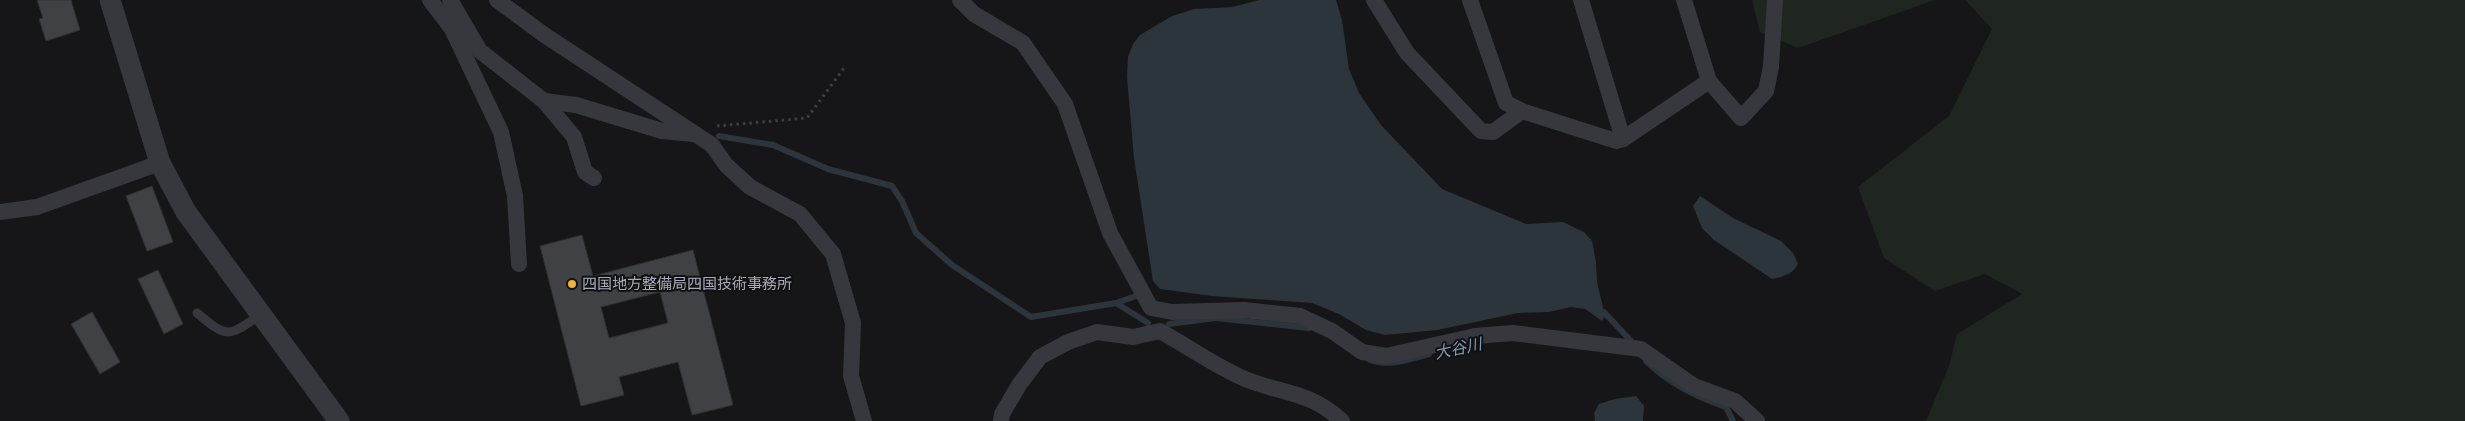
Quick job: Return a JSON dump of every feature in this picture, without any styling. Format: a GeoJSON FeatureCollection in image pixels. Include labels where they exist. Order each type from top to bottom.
{"type":"FeatureCollection","features":[{"type":"Feature","properties":{"kind":"street"},"geometry":{"type":"LineString","coordinates":[[110,0],[160,162],[186,212],[339,421]]}},
{"type":"Feature","properties":{"kind":"street"},"geometry":{"type":"LineString","coordinates":[[430,0],[452,29],[501,132],[515,196],[519,264]]}},
{"type":"Feature","properties":{"kind":"street"},"geometry":{"type":"LineString","coordinates":[[450,0],[480,51],[544,101],[574,137],[585,172],[594,178]]}},
{"type":"Feature","properties":{"kind":"street"},"geometry":{"type":"LineString","coordinates":[[498,0],[543,34],[712,145],[726,166],[750,186],[800,214],[833,254],[853,323],[851,376],[864,421]]}},
{"type":"Feature","properties":{"kind":"street"},"geometry":{"type":"LineString","coordinates":[[960,0],[974,14],[1023,43],[1066,104],[1110,233],[1151,308],[1160,331],[1244,379],[1301,395],[1328,407],[1342,421]]}},
{"type":"Feature","properties":{"kind":"street"},"geometry":{"type":"LineString","coordinates":[[1374,0],[1407,53],[1480,131],[1493,132],[1522,111]]}},
{"type":"Feature","properties":{"kind":"street"},"geometry":{"type":"LineString","coordinates":[[1470,0],[1506,104],[1522,111],[1616,141],[1623,139],[1709,81]]}},
{"type":"Feature","properties":{"kind":"street"},"geometry":{"type":"LineString","coordinates":[[1581,0],[1623,139]]}},
{"type":"Feature","properties":{"kind":"street"},"geometry":{"type":"LineString","coordinates":[[1684,0],[1709,81],[1741,118],[1766,91],[1775,0]]}},
{"type":"Feature","properties":{"kind":"street"},"geometry":{"type":"LineString","coordinates":[[544,101],[576,105],[662,131],[696,134]]}},
{"type":"Feature","properties":{"kind":"street"},"geometry":{"type":"LineString","coordinates":[[0,212],[37,207],[160,162]]}},
{"type":"Feature","properties":{"kind":"street"},"geometry":{"type":"LineString","coordinates":[[1151,308],[1173,312],[1244,310],[1300,316],[1332,331],[1362,352],[1386,356],[1475,336],[1513,333],[1641,350],[1694,386],[1735,401],[1757,421]]}},
{"type":"Feature","properties":{"kind":"street"},"geometry":{"type":"LineString","coordinates":[[1001,421],[1002,414],[1019,385],[1040,357],[1068,342],[1097,332],[1133,337],[1160,331]]}},
{"type":"Feature","properties":{"kind":"lane"},"geometry":{"type":"LineString","coordinates":[[196,313],[219,332],[228,333],[260,315]]}},
{"type":"Feature","properties":{"kind":"path"},"geometry":{"type":"LineString","coordinates":[[696,134],[715,126],[807,118],[844,68]]}},
{"type":"Feature","properties":{"kind":"shaded area"},"geometry":{"type":"Polygon","coordinates":[[[1260,0],[1336,0],[1342,20],[1349,69],[1359,93],[1381,125],[1442,189],[1526,224],[1563,222],[1584,232],[1592,241],[1597,282],[1605,316],[1602,321],[1585,309],[1571,307],[1549,312],[1518,313],[1437,330],[1385,335],[1366,330],[1339,314],[1312,303],[1212,296],[1160,289],[1153,281],[1134,158],[1127,77],[1128,57],[1133,44],[1140,35],[1172,16],[1194,9],[1232,7],[1260,0]]]}},
{"type":"Feature","properties":{"kind":"shaded area"},"geometry":{"type":"Polygon","coordinates":[[[1752,0],[1935,0],[1798,48],[1760,32],[1752,0]]]}},
{"type":"Feature","properties":{"kind":"shaded area"},"geometry":{"type":"Polygon","coordinates":[[[1965,0],[2465,0],[2465,421],[1926,421],[1949,366],[1957,334],[2022,294],[1985,274],[1935,291],[1884,258],[1858,187],[1949,116],[1992,29],[1965,0]]]}},
{"type":"Feature","properties":{"kind":"shaded area"},"geometry":{"type":"Polygon","coordinates":[[[1700,196],[1733,218],[1781,241],[1793,253],[1798,264],[1796,267],[1787,274],[1772,279],[1714,240],[1702,228],[1693,206],[1700,196]]]}},
{"type":"Feature","properties":{"kind":"shaded area"},"geometry":{"type":"Polygon","coordinates":[[[1636,396],[1644,406],[1643,421],[1595,421],[1594,413],[1599,404],[1615,399],[1636,396]]]}},
{"type":"Feature","properties":{"kind":"building"},"geometry":{"type":"Polygon","coordinates":[[[37,0],[71,0],[80,30],[46,41],[39,19],[43,18],[37,0]]]}},
{"type":"Feature","properties":{"kind":"building"},"geometry":{"type":"Polygon","coordinates":[[[152,186],[173,242],[147,251],[126,196],[152,186]]]}},
{"type":"Feature","properties":{"kind":"building"},"geometry":{"type":"Polygon","coordinates":[[[582,235],[593,276],[693,250],[733,405],[692,415],[678,362],[619,377],[624,395],[581,406],[540,246],[582,235]],[[660,292],[601,307],[609,338],[668,323],[660,292]]]}},
{"type":"Feature","properties":{"kind":"building"},"geometry":{"type":"Polygon","coordinates":[[[158,270],[183,324],[164,334],[138,279],[158,270]]]}},
{"type":"Feature","properties":{"kind":"building"},"geometry":{"type":"Polygon","coordinates":[[[92,312],[120,362],[100,374],[71,324],[92,312]]]}},
{"type":"Feature","properties":{"kind":"waterway"},"geometry":{"type":"LineString","coordinates":[[719,136],[773,145],[828,169],[892,186],[902,201],[916,233],[952,265],[1031,317],[1116,303],[1148,323]]}},
{"type":"Feature","properties":{"kind":"waterway"},"geometry":{"type":"LineString","coordinates":[[1116,303],[1136,296]]}},
{"type":"Feature","properties":{"kind":"waterway"},"geometry":{"type":"LineString","coordinates":[[1604,312],[1631,341]]}},
{"type":"Feature","properties":{"kind":"waterway","name":"大谷川"},"geometry":{"type":"LineString","coordinates":[[1169,324],[1216,318],[1309,328]]}},
{"type":"Feature","properties":{"kind":"waterway","name":"大谷川"},"geometry":{"type":"LineString","coordinates":[[1370,360],[1385,363],[1429,354]]}},
{"type":"Feature","properties":{"kind":"waterway","name":"大谷川"},"geometry":{"type":"LineString","coordinates":[[1646,361],[1683,389],[1726,407],[1733,421]]}},
{"type":"Feature","properties":{"kind":"place","name":"四国地方整備局四国技術事務所"},"geometry":{"type":"Point","coordinates":[572,284]}}]}
